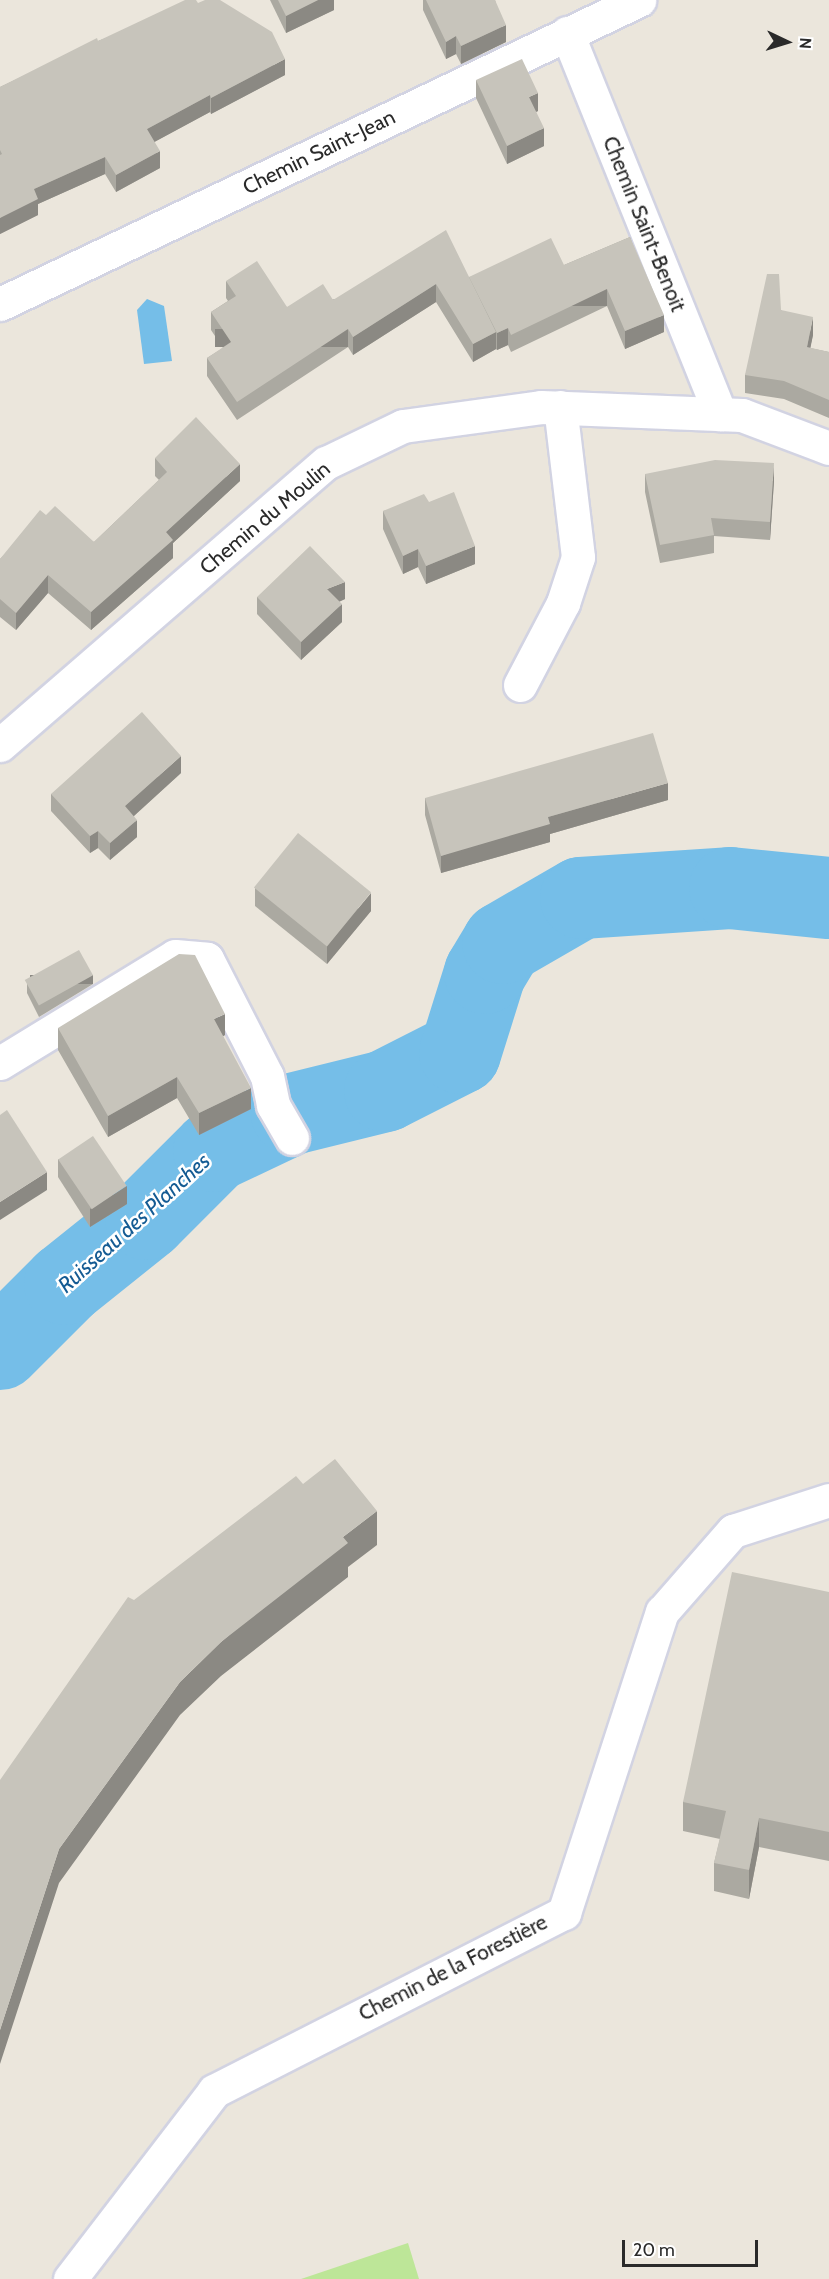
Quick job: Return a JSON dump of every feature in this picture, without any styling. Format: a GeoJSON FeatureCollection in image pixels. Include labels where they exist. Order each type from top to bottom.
{"type":"FeatureCollection","features":[{"type":"Feature","properties":{"kind":"street","name":"Chemin Saint-Jean"},"geometry":{"type":"LineString","coordinates":[[0,304],[639,0]]}},
{"type":"Feature","properties":{"kind":"street","name":"Chemin Saint-Benoit"},"geometry":{"type":"LineString","coordinates":[[567,33],[720,414]]}},
{"type":"Feature","properties":{"kind":"street","name":"Chemin du Moulin"},"geometry":{"type":"LineString","coordinates":[[0,745],[326,463],[403,426],[560,407],[742,415],[829,448]]}},
{"type":"Feature","properties":{"kind":"street"},"geometry":{"type":"LineString","coordinates":[[520,685],[563,603],[578,557],[560,407]]}},
{"type":"Feature","properties":{"kind":"street"},"geometry":{"type":"LineString","coordinates":[[0,1063],[175,956],[207,959],[267,1076],[273,1105],[292,1138]]}},
{"type":"Feature","properties":{"kind":"street","name":"Chemin de la Forestière"},"geometry":{"type":"LineString","coordinates":[[70,2279],[214,2091],[564,1913],[662,1612],[733,1531],[829,1500]]}},
{"type":"Feature","properties":{"kind":"green space"},"geometry":{"type":"Polygon","coordinates":[[[408,2243],[419,2279],[301,2279],[408,2243]]]}},
{"type":"Feature","properties":{"kind":"water"},"geometry":{"type":"Polygon","coordinates":[[[147,299],[164,306],[172,361],[144,364],[137,310],[147,299]]]}},
{"type":"Feature","properties":{"kind":"building"},"geometry":{"type":"Polygon","coordinates":[[[185,0],[196,0],[198,3],[205,0],[220,0],[272,32],[285,59],[211,98],[210,95],[147,129],[160,151],[116,175],[105,157],[34,189],[38,199],[0,218],[0,155],[2,154],[0,150],[0,87],[97,38],[98,41],[185,0]]]}},
{"type":"Feature","properties":{"kind":"building"},"geometry":{"type":"Polygon","coordinates":[[[278,0],[318,0],[286,16],[278,0]]]}},
{"type":"Feature","properties":{"kind":"building"},"geometry":{"type":"Polygon","coordinates":[[[426,0],[495,0],[506,25],[461,46],[456,36],[446,42],[426,0]]]}},
{"type":"Feature","properties":{"kind":"building"},"geometry":{"type":"Polygon","coordinates":[[[522,59],[538,93],[529,97],[544,128],[507,146],[476,80],[522,59]]]}},
{"type":"Feature","properties":{"kind":"building"},"geometry":{"type":"Polygon","coordinates":[[[446,230],[496,332],[473,344],[436,284],[353,337],[348,329],[237,402],[207,358],[231,342],[211,312],[236,296],[226,281],[257,261],[287,307],[323,284],[333,300],[446,230]]]}},
{"type":"Feature","properties":{"kind":"building"},"geometry":{"type":"Polygon","coordinates":[[[630,237],[664,315],[625,331],[607,289],[511,335],[508,328],[497,333],[469,277],[551,238],[564,265],[630,237]]]}},
{"type":"Feature","properties":{"kind":"building"},"geometry":{"type":"Polygon","coordinates":[[[767,274],[779,274],[781,310],[813,317],[807,347],[829,352],[829,400],[784,381],[745,375],[767,274]]]}},
{"type":"Feature","properties":{"kind":"building"},"geometry":{"type":"Polygon","coordinates":[[[196,417],[240,464],[166,532],[173,540],[91,612],[48,575],[16,613],[0,599],[0,559],[40,510],[46,515],[55,506],[94,542],[167,472],[155,458],[196,417]]]}},
{"type":"Feature","properties":{"kind":"building"},"geometry":{"type":"Polygon","coordinates":[[[715,460],[774,463],[770,522],[711,518],[714,535],[660,545],[645,474],[715,460]]]}},
{"type":"Feature","properties":{"kind":"building"},"geometry":{"type":"Polygon","coordinates":[[[454,492],[475,546],[426,566],[418,549],[403,556],[383,511],[424,494],[429,502],[454,492]]]}},
{"type":"Feature","properties":{"kind":"building"},"geometry":{"type":"Polygon","coordinates":[[[310,546],[345,582],[327,589],[342,604],[301,642],[257,597],[310,546]]]}},
{"type":"Feature","properties":{"kind":"building"},"geometry":{"type":"Polygon","coordinates":[[[142,712],[181,756],[125,806],[137,820],[110,843],[98,831],[90,836],[51,794],[142,712]]]}},
{"type":"Feature","properties":{"kind":"building"},"geometry":{"type":"Polygon","coordinates":[[[653,733],[668,783],[548,817],[550,824],[441,856],[425,798],[653,733]]]}},
{"type":"Feature","properties":{"kind":"building"},"geometry":{"type":"Polygon","coordinates":[[[298,833],[371,892],[327,947],[254,887],[298,833]]]}},
{"type":"Feature","properties":{"kind":"building"},"geometry":{"type":"Polygon","coordinates":[[[79,950],[93,975],[39,1005],[25,980],[79,950]]]}},
{"type":"Feature","properties":{"kind":"building"},"geometry":{"type":"Polygon","coordinates":[[[179,954],[195,955],[225,1014],[214,1019],[251,1088],[199,1113],[177,1077],[108,1116],[58,1028],[179,954]]]}},
{"type":"Feature","properties":{"kind":"building"},"geometry":{"type":"Polygon","coordinates":[[[7,1110],[47,1172],[0,1202],[0,1115],[7,1110]]]}},
{"type":"Feature","properties":{"kind":"building"},"geometry":{"type":"Polygon","coordinates":[[[93,1136],[127,1186],[92,1209],[58,1159],[93,1136]]]}},
{"type":"Feature","properties":{"kind":"building"},"geometry":{"type":"Polygon","coordinates":[[[335,1459],[377,1511],[343,1537],[348,1543],[221,1642],[180,1682],[59,1849],[0,2030],[0,1780],[128,1597],[134,1600],[296,1476],[303,1484],[335,1459]]]}},
{"type":"Feature","properties":{"kind":"building"},"geometry":{"type":"Polygon","coordinates":[[[732,1572],[829,1592],[829,1832],[759,1818],[749,1870],[714,1863],[726,1811],[683,1802],[732,1572]]]}},
{"type":"Feature","properties":{"kind":"waterway","name":"Ruisseau des Planches"},"geometry":{"type":"LineString","coordinates":[[0,1349],[65,1284],[146,1219],[214,1151],[292,1114],[385,1091],[460,1053],[485,973],[503,943],[581,898],[730,888],[829,898]]}}]}
